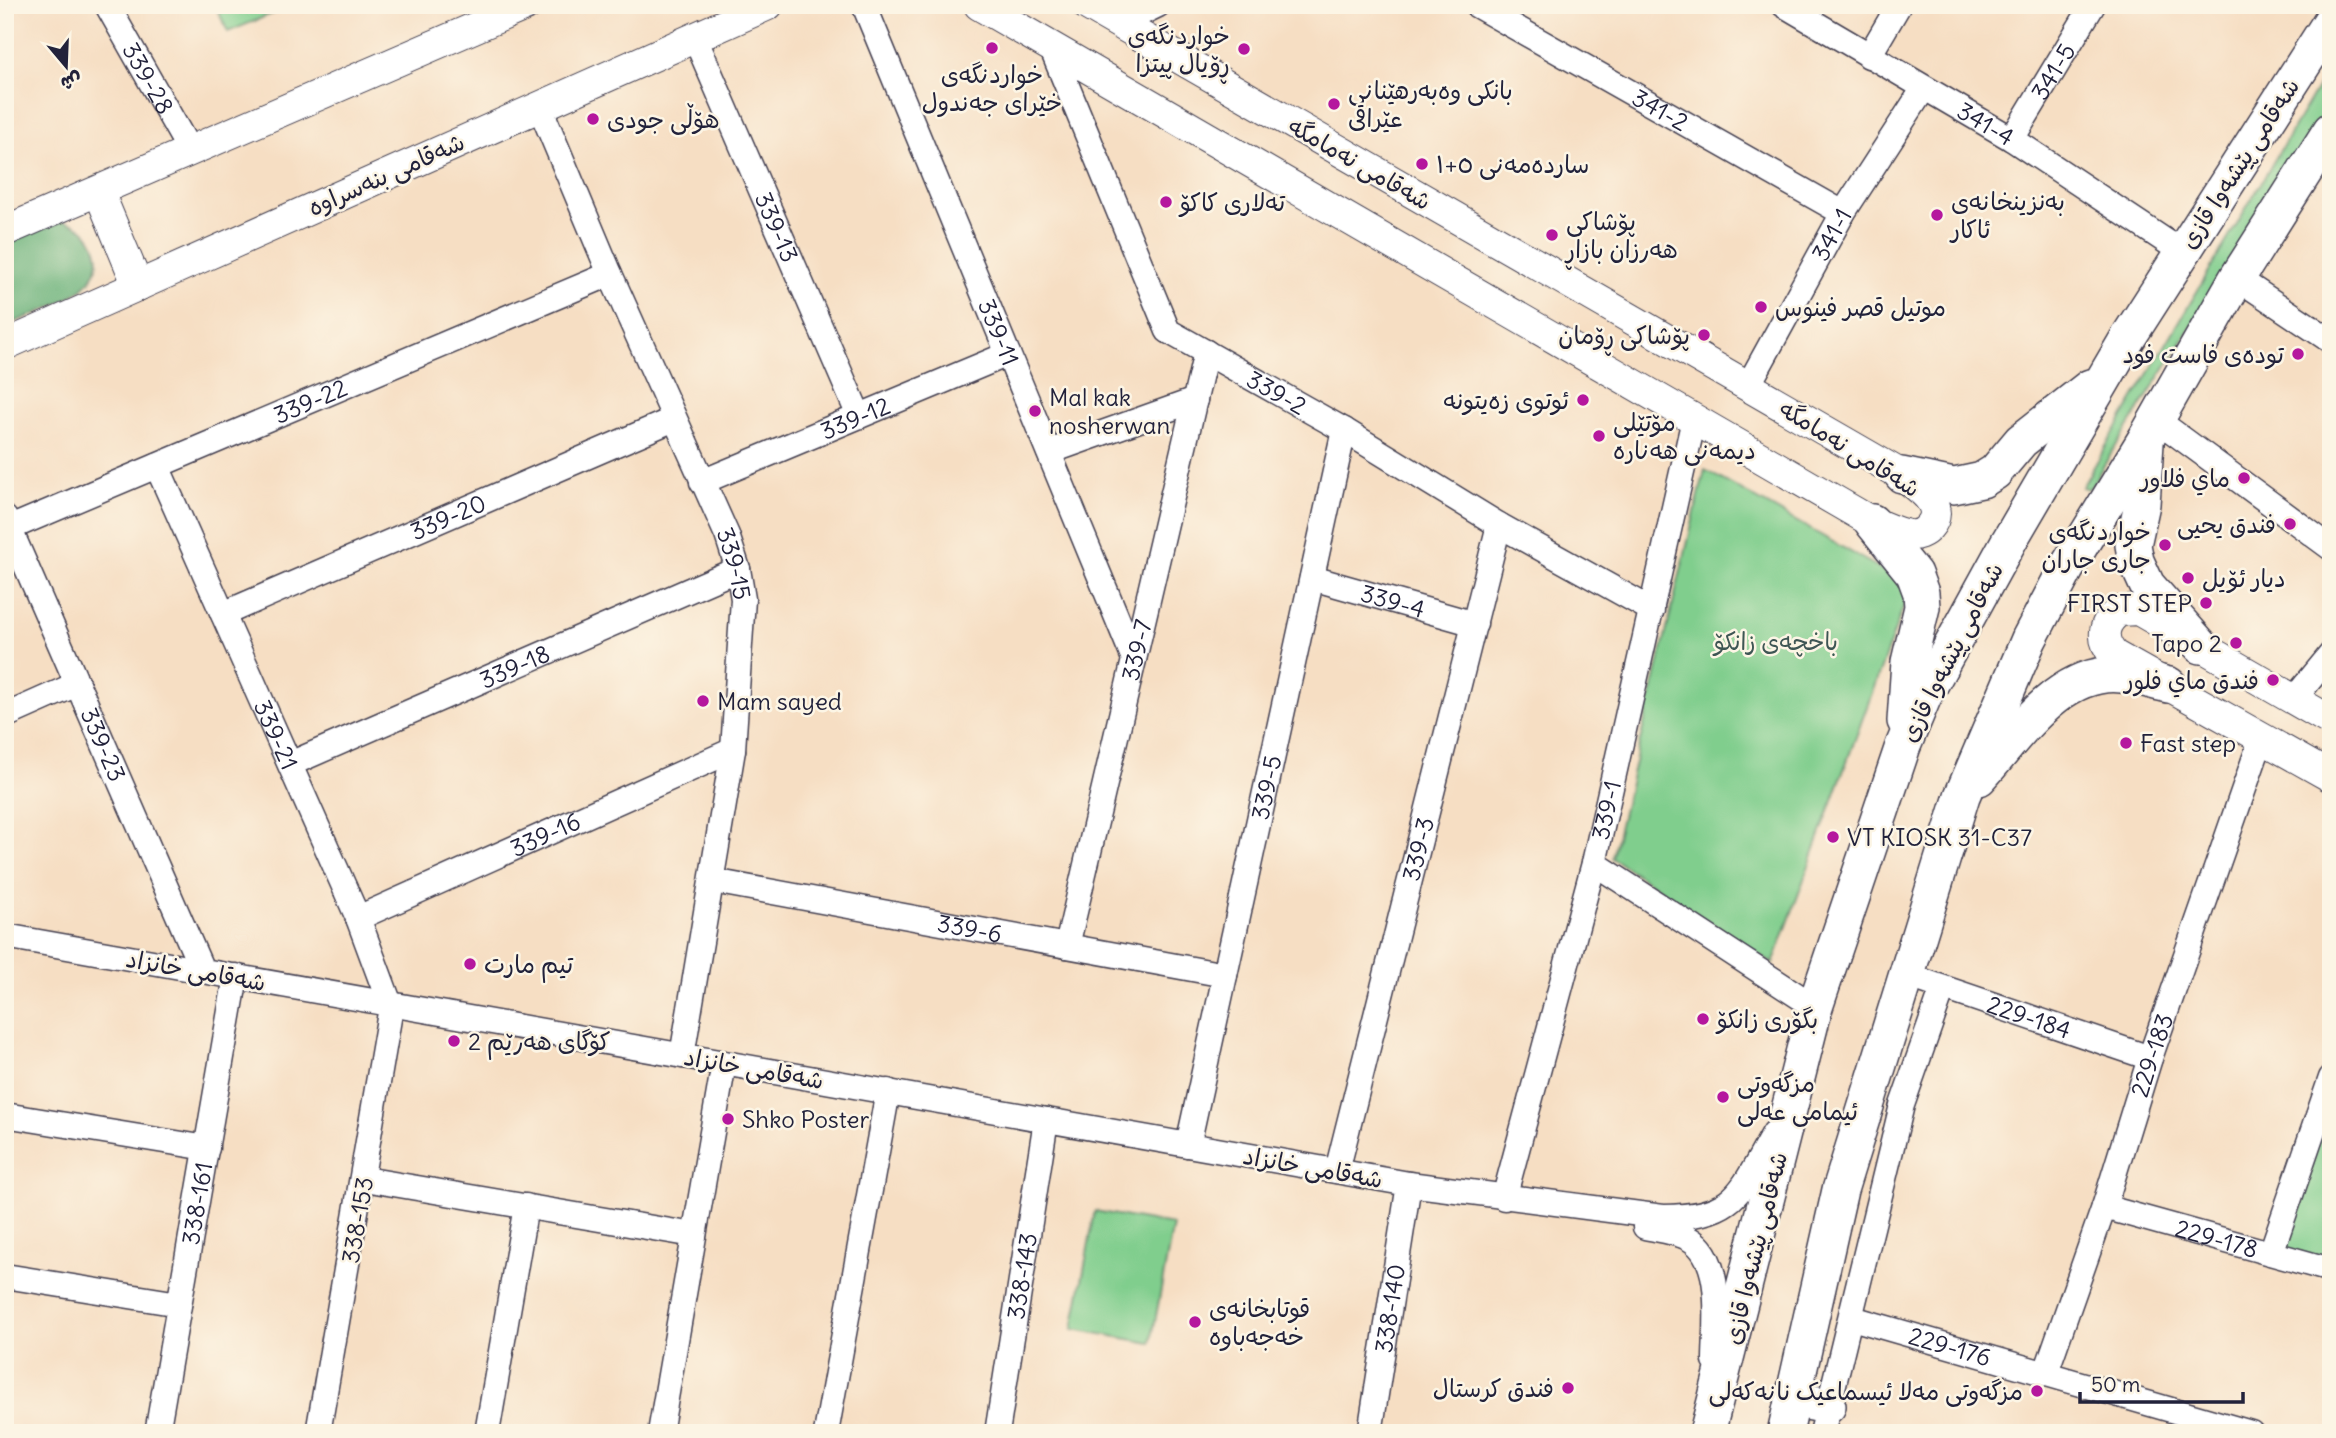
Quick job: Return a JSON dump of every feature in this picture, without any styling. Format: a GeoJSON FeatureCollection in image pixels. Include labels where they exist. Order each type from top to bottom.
{"type":"FeatureCollection","features":[{"type":"Feature","properties":{"kind":"highway","name":"شەقامی پێشەوا قازی"},"geometry":{"type":"LineString","coordinates":[[1711,1418],[1815,1007],[1903,746],[1924,696],[1966,615],[2107,374],[2331,21]]}},
{"type":"Feature","properties":{"kind":"highway"},"geometry":{"type":"LineString","coordinates":[[1784,1433],[1840,1190],[1962,796],[2029,639],[2066,569],[2151,429],[2237,278],[2328,142]]}},
{"type":"Feature","properties":{"kind":"highway"},"geometry":{"type":"LineString","coordinates":[[1902,475],[1954,486],[1982,480],[1994,471],[2021,441],[2107,374]]}},
{"type":"Feature","properties":{"kind":"highway"},"geometry":{"type":"LineString","coordinates":[[2151,429],[2142,504],[2134,538],[2136,561],[2147,585],[2201,646]]}},
{"type":"Feature","properties":{"kind":"highway"},"geometry":{"type":"LineString","coordinates":[[1872,522],[1914,574],[1922,598],[1909,662],[1903,746]]}},
{"type":"Feature","properties":{"kind":"highway"},"geometry":{"type":"LineString","coordinates":[[1962,796],[2054,697],[2068,686],[2103,675],[2122,675],[2169,685]]}},
{"type":"Feature","properties":{"kind":"highway"},"geometry":{"type":"LineString","coordinates":[[1792,1399],[1825,1419]]}},
{"type":"Feature","properties":{"kind":"main road"},"geometry":{"type":"LineString","coordinates":[[8,227],[99,192],[527,5]]}},
{"type":"Feature","properties":{"kind":"main road","name":"شەقامی بنەسراوە"},"geometry":{"type":"LineString","coordinates":[[5,345],[768,5]]}},
{"type":"Feature","properties":{"kind":"main road","name":"شەقامی نەمامگە"},"geometry":{"type":"LineString","coordinates":[[979,5],[1872,522],[1911,535],[1929,528],[1934,513],[1932,502],[1902,475],[1087,5]]}},
{"type":"Feature","properties":{"kind":"main road"},"geometry":{"type":"LineString","coordinates":[[99,192],[138,286]]}},
{"type":"Feature","properties":{"kind":"main road"},"geometry":{"type":"LineString","coordinates":[[2331,721],[2138,610],[2124,610],[2110,619],[2104,636],[2114,656],[2331,777]]}},
{"type":"Feature","properties":{"kind":"street","name":"339-28"},"geometry":{"type":"LineString","coordinates":[[107,5],[190,151]]}},
{"type":"Feature","properties":{"kind":"street","name":"339-11"},"geometry":{"type":"LineString","coordinates":[[864,5],[1134,659]]}},
{"type":"Feature","properties":{"kind":"street"},"geometry":{"type":"LineString","coordinates":[[1119,24],[1157,5]]}},
{"type":"Feature","properties":{"kind":"street","name":"341-2"},"geometry":{"type":"LineString","coordinates":[[1476,5],[1843,213]]}},
{"type":"Feature","properties":{"kind":"street","name":"341-4"},"geometry":{"type":"LineString","coordinates":[[1784,5],[2012,139],[2182,252]]}},
{"type":"Feature","properties":{"kind":"street"},"geometry":{"type":"LineString","coordinates":[[1869,56],[1899,5]]}},
{"type":"Feature","properties":{"kind":"street","name":"341-5"},"geometry":{"type":"LineString","coordinates":[[2012,139],[2093,5]]}},
{"type":"Feature","properties":{"kind":"street","name":"339-13"},"geometry":{"type":"LineString","coordinates":[[695,37],[859,416]]}},
{"type":"Feature","properties":{"kind":"street","name":"339-2"},"geometry":{"type":"LineString","coordinates":[[1051,47],[1168,331],[1344,430],[1499,525],[1652,610]]}},
{"type":"Feature","properties":{"kind":"street","name":"341-1"},"geometry":{"type":"LineString","coordinates":[[1748,386],[1843,213],[1924,88]]}},
{"type":"Feature","properties":{"kind":"street","name":"339-15"},"geometry":{"type":"LineString","coordinates":[[539,105],[738,569],[743,599],[733,751],[682,1056]]}},
{"type":"Feature","properties":{"kind":"street","name":"339-22"},"geometry":{"type":"LineString","coordinates":[[7,523],[157,466],[610,274]]}},
{"type":"Feature","properties":{"kind":"street"},"geometry":{"type":"LineString","coordinates":[[2237,278],[2331,341]]}},
{"type":"Feature","properties":{"kind":"street","name":"339-7"},"geometry":{"type":"LineString","coordinates":[[1068,946],[1206,352]]}},
{"type":"Feature","properties":{"kind":"street","name":"339-12"},"geometry":{"type":"LineString","coordinates":[[702,482],[1008,354]]}},
{"type":"Feature","properties":{"kind":"street"},"geometry":{"type":"LineString","coordinates":[[1049,452],[1195,400]]}},
{"type":"Feature","properties":{"kind":"street","name":"339-20"},"geometry":{"type":"LineString","coordinates":[[223,614],[674,419]]}},
{"type":"Feature","properties":{"kind":"street","name":"339-1"},"geometry":{"type":"LineString","coordinates":[[1504,1198],[1594,863],[1694,419]]}},
{"type":"Feature","properties":{"kind":"street"},"geometry":{"type":"LineString","coordinates":[[2151,429],[2331,548]]}},
{"type":"Feature","properties":{"kind":"street","name":"339-5"},"geometry":{"type":"LineString","coordinates":[[1188,1145],[1344,430]]}},
{"type":"Feature","properties":{"kind":"street","name":"339-21"},"geometry":{"type":"LineString","coordinates":[[157,466],[358,918],[391,1007]]}},
{"type":"Feature","properties":{"kind":"street","name":"339-23"},"geometry":{"type":"LineString","coordinates":[[7,523],[202,970]]}},
{"type":"Feature","properties":{"kind":"street","name":"339-3"},"geometry":{"type":"LineString","coordinates":[[1337,1171],[1499,525]]}},
{"type":"Feature","properties":{"kind":"street","name":"339-18"},"geometry":{"type":"LineString","coordinates":[[290,764],[738,569]]}},
{"type":"Feature","properties":{"kind":"street","name":"339-4"},"geometry":{"type":"LineString","coordinates":[[1312,578],[1475,624]]}},
{"type":"Feature","properties":{"kind":"street"},"geometry":{"type":"LineString","coordinates":[[2294,699],[2331,654]]}},
{"type":"Feature","properties":{"kind":"street"},"geometry":{"type":"LineString","coordinates":[[5,716],[77,684]]}},
{"type":"Feature","properties":{"kind":"street","name":"229-183"},"geometry":{"type":"LineString","coordinates":[[2046,1372],[2104,1207],[2150,1058],[2262,737]]}},
{"type":"Feature","properties":{"kind":"street","name":"339-16"},"geometry":{"type":"LineString","coordinates":[[358,918],[733,751]]}},
{"type":"Feature","properties":{"kind":"street"},"geometry":{"type":"LineString","coordinates":[[1594,863],[1815,1007]]}},
{"type":"Feature","properties":{"kind":"street","name":"339-6"},"geometry":{"type":"LineString","coordinates":[[713,881],[1225,975]]}},
{"type":"Feature","properties":{"kind":"street","name":"شەقامی خانزاد"},"geometry":{"type":"LineString","coordinates":[[5,936],[236,976],[391,1007],[888,1091],[1409,1184],[1663,1217],[1702,1215],[1729,1202],[1741,1190],[1792,1102]]}},
{"type":"Feature","properties":{"kind":"street","name":"229-184"},"geometry":{"type":"LineString","coordinates":[[1906,975],[2150,1058]]}},
{"type":"Feature","properties":{"kind":"street","name":"338-161"},"geometry":{"type":"LineString","coordinates":[[157,1433],[236,976]]}},
{"type":"Feature","properties":{"kind":"street"},"geometry":{"type":"LineString","coordinates":[[1825,1419],[1852,1318],[1902,1105],[1943,988]]}},
{"type":"Feature","properties":{"kind":"street","name":"338-153"},"geometry":{"type":"LineString","coordinates":[[318,1433],[364,1179],[391,1007]]}},
{"type":"Feature","properties":{"kind":"street"},"geometry":{"type":"LineString","coordinates":[[660,1433],[724,1063]]}},
{"type":"Feature","properties":{"kind":"street"},"geometry":{"type":"LineString","coordinates":[[2271,1254],[2331,1078]]}},
{"type":"Feature","properties":{"kind":"street"},"geometry":{"type":"LineString","coordinates":[[826,1433],[888,1091]]}},
{"type":"Feature","properties":{"kind":"street"},"geometry":{"type":"LineString","coordinates":[[5,1115],[207,1149]]}},
{"type":"Feature","properties":{"kind":"street","name":"338-143"},"geometry":{"type":"LineString","coordinates":[[997,1433],[1046,1120]]}},
{"type":"Feature","properties":{"kind":"street"},"geometry":{"type":"LineString","coordinates":[[364,1179],[694,1235]]}},
{"type":"Feature","properties":{"kind":"street","name":"338-140"},"geometry":{"type":"LineString","coordinates":[[1370,1433],[1409,1184]]}},
{"type":"Feature","properties":{"kind":"street","name":"شەقامی خانزاد"},"geometry":{"type":"LineString","coordinates":[[1504,1198],[1672,1232],[1690,1239],[1704,1252],[1715,1298],[1711,1418]]}},
{"type":"Feature","properties":{"kind":"street"},"geometry":{"type":"LineString","coordinates":[[487,1433],[526,1206]]}},
{"type":"Feature","properties":{"kind":"street","name":"229-178"},"geometry":{"type":"LineString","coordinates":[[2104,1207],[2331,1270]]}},
{"type":"Feature","properties":{"kind":"street"},"geometry":{"type":"LineString","coordinates":[[5,1276],[179,1304]]}},
{"type":"Feature","properties":{"kind":"street","name":"229-176"},"geometry":{"type":"LineString","coordinates":[[1852,1318],[2046,1372],[2241,1431]]}},
{"type":"Feature","properties":{"kind":"green space"},"geometry":{"type":"Polygon","coordinates":[[[215,5],[293,5],[228,32],[215,5]]]}},
{"type":"Feature","properties":{"kind":"green space"},"geometry":{"type":"Polygon","coordinates":[[[2331,64],[2331,104],[2089,489],[2082,487],[2331,64]]]}},
{"type":"Feature","properties":{"kind":"green space"},"geometry":{"type":"Polygon","coordinates":[[[55,220],[78,226],[91,238],[98,261],[94,275],[69,298],[5,326],[5,240],[55,220]]]}},
{"type":"Feature","properties":{"kind":"green space","name":"باخچەی زانکۆ"},"geometry":{"type":"Polygon","coordinates":[[[1705,470],[1911,586],[1773,964],[1612,858],[1705,470]]]}},
{"type":"Feature","properties":{"kind":"green space"},"geometry":{"type":"Polygon","coordinates":[[[2331,1078],[2331,1270],[2271,1253],[2331,1078]]]}},
{"type":"Feature","properties":{"kind":"green space"},"geometry":{"type":"Polygon","coordinates":[[[1095,1211],[1173,1225],[1151,1343],[1073,1329],[1095,1211]]]}},
{"type":"Feature","properties":{"kind":"place","name":"خواردنگەی خێرای جەندول"},"geometry":{"type":"Point","coordinates":[992,48]}},
{"type":"Feature","properties":{"kind":"place","name":"خواردنگەی ڕۆیال پیتزا"},"geometry":{"type":"Point","coordinates":[1244,49]}},
{"type":"Feature","properties":{"kind":"place","name":"بانکی وەبەرهێنانی عێراقی"},"geometry":{"type":"Point","coordinates":[1334,104]}},
{"type":"Feature","properties":{"kind":"place","name":"هۆڵی جودی"},"geometry":{"type":"Point","coordinates":[593,119]}},
{"type":"Feature","properties":{"kind":"place","name":"ساردەمەنی ٥+١"},"geometry":{"type":"Point","coordinates":[1422,164]}},
{"type":"Feature","properties":{"kind":"place","name":"تەلاری کاکۆ"},"geometry":{"type":"Point","coordinates":[1166,202]}},
{"type":"Feature","properties":{"kind":"place","name":"بەنزینخانەی ئاکار"},"geometry":{"type":"Point","coordinates":[1937,215]}},
{"type":"Feature","properties":{"kind":"place","name":"پۆشاکی هەرزان بازاڕ"},"geometry":{"type":"Point","coordinates":[1552,235]}},
{"type":"Feature","properties":{"kind":"place","name":"موتيل قصر فينوس"},"geometry":{"type":"Point","coordinates":[1761,307]}},
{"type":"Feature","properties":{"kind":"place","name":"پۆشاکی ڕۆمان"},"geometry":{"type":"Point","coordinates":[1704,335]}},
{"type":"Feature","properties":{"kind":"place","name":"توده‌ی فاست فود"},"geometry":{"type":"Point","coordinates":[2298,354]}},
{"type":"Feature","properties":{"kind":"place","name":"ئوتوی زەیتونە"},"geometry":{"type":"Point","coordinates":[1583,400]}},
{"type":"Feature","properties":{"kind":"place","name":"Mal kak nosherwan"},"geometry":{"type":"Point","coordinates":[1035,411]}},
{"type":"Feature","properties":{"kind":"place","name":"مۆتێلی دیمەنی هەنارە"},"geometry":{"type":"Point","coordinates":[1599,436]}},
{"type":"Feature","properties":{"kind":"place","name":"ماي فلاور"},"geometry":{"type":"Point","coordinates":[2244,478]}},
{"type":"Feature","properties":{"kind":"place","name":"فندق يحيى"},"geometry":{"type":"Point","coordinates":[2290,524]}},
{"type":"Feature","properties":{"kind":"place","name":"خواردنگەی جاری جاران"},"geometry":{"type":"Point","coordinates":[2165,545]}},
{"type":"Feature","properties":{"kind":"place","name":"دیار ئۆیل"},"geometry":{"type":"Point","coordinates":[2188,578]}},
{"type":"Feature","properties":{"kind":"place","name":"FIRST STEP"},"geometry":{"type":"Point","coordinates":[2206,603]}},
{"type":"Feature","properties":{"kind":"place","name":"Tapo 2"},"geometry":{"type":"Point","coordinates":[2236,643]}},
{"type":"Feature","properties":{"kind":"place","name":"فندق ماي فلور"},"geometry":{"type":"Point","coordinates":[2273,680]}},
{"type":"Feature","properties":{"kind":"place","name":"Mam sayed"},"geometry":{"type":"Point","coordinates":[703,701]}},
{"type":"Feature","properties":{"kind":"place","name":"Fast step"},"geometry":{"type":"Point","coordinates":[2126,743]}},
{"type":"Feature","properties":{"kind":"place","name":"VT KIOSK 31-C37"},"geometry":{"type":"Point","coordinates":[1833,837]}},
{"type":"Feature","properties":{"kind":"place","name":"تيم مارت"},"geometry":{"type":"Point","coordinates":[470,964]}},
{"type":"Feature","properties":{"kind":"place","name":"بگۆری زانكۆ"},"geometry":{"type":"Point","coordinates":[1703,1019]}},
{"type":"Feature","properties":{"kind":"place","name":"کۆگای هەرێم 2"},"geometry":{"type":"Point","coordinates":[454,1041]}},
{"type":"Feature","properties":{"kind":"place","name":"مزگەوتی ئیمامی عەلی"},"geometry":{"type":"Point","coordinates":[1723,1097]}},
{"type":"Feature","properties":{"kind":"place","name":"Shko Poster"},"geometry":{"type":"Point","coordinates":[728,1119]}},
{"type":"Feature","properties":{"kind":"place","name":"قوتابخانەی خەجەباوە"},"geometry":{"type":"Point","coordinates":[1195,1322]}},
{"type":"Feature","properties":{"kind":"place","name":"فندق کرستال"},"geometry":{"type":"Point","coordinates":[1568,1388]}},
{"type":"Feature","properties":{"kind":"place","name":"مزگەوتی مەلا ئیسماعیک نانەکەلی"},"geometry":{"type":"Point","coordinates":[2037,1391]}}]}
